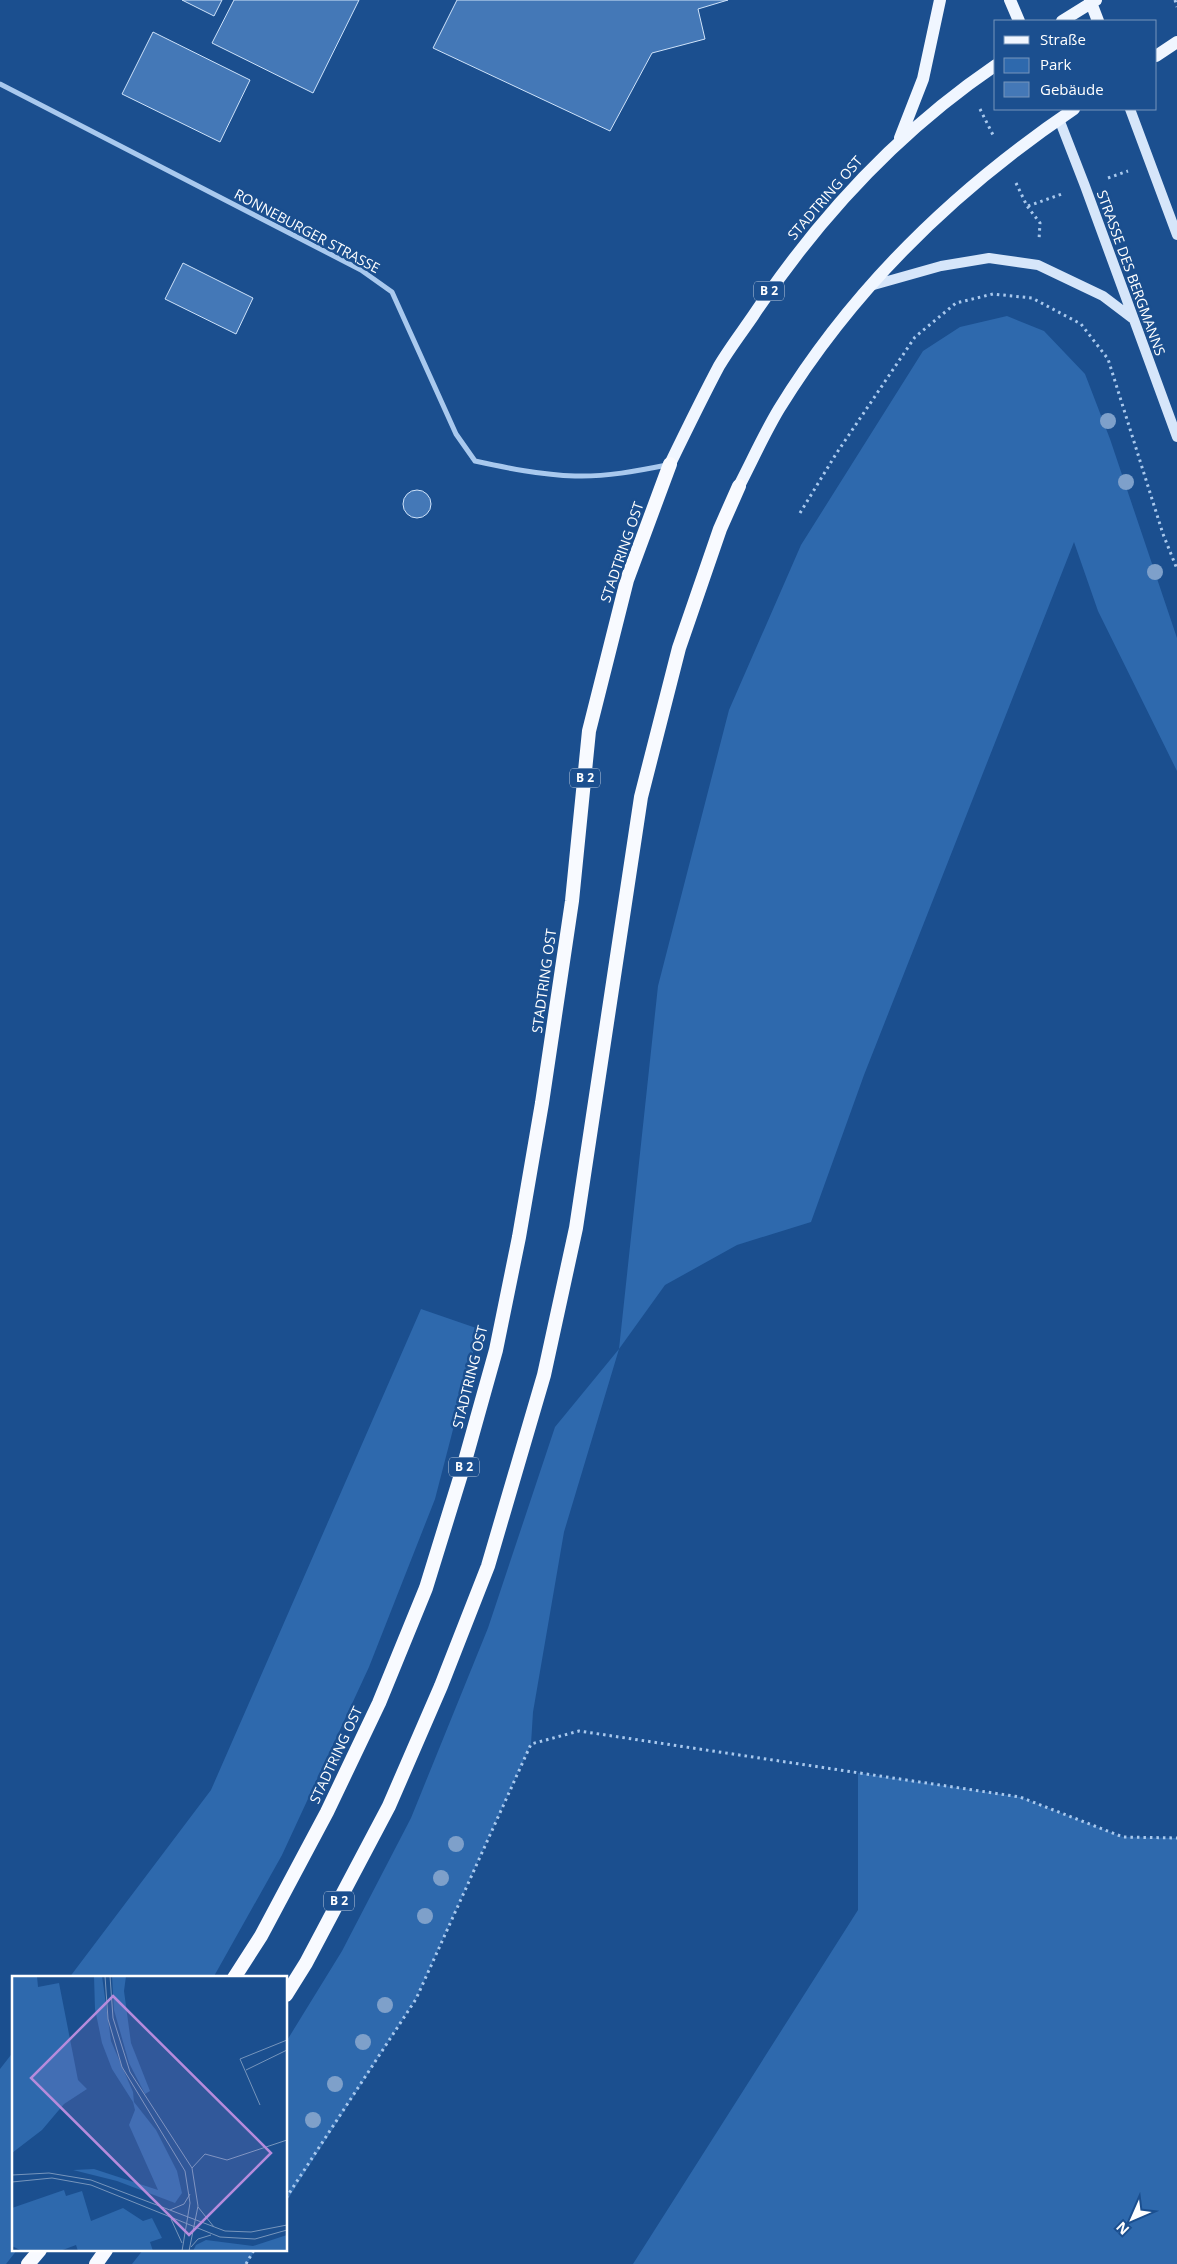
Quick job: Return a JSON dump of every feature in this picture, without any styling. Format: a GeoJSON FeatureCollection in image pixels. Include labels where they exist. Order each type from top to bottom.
{"type":"FeatureCollection","features":[{"type":"Feature","properties":{"kind":"highway","name":"STADTRING OST"},"geometry":{"type":"LineString","coordinates":[[235,1976],[261,1936],[322,1821],[379,1703],[426,1588],[464,1468],[496,1350],[541,1112],[572,901],[590,731],[627,580],[670,464]]}},
{"type":"Feature","properties":{"kind":"highway","name":"B 2"},"geometry":{"type":"LineString","coordinates":[[288,1992],[306,1963],[389,1806],[441,1686],[488,1566],[544,1375],[576,1228],[641,797],[679,648],[720,529],[739,486]]}},
{"type":"Feature","properties":{"kind":"highway"},"geometry":{"type":"LineString","coordinates":[[28,2264],[38,2252]]}},
{"type":"Feature","properties":{"kind":"highway"},"geometry":{"type":"LineString","coordinates":[[96,2264],[105,2252]]}},
{"type":"Feature","properties":{"kind":"main road","name":"B 2"},"geometry":{"type":"LineString","coordinates":[[900,140],[923,80],[940,0]]}},
{"type":"Feature","properties":{"kind":"main road"},"geometry":{"type":"LineString","coordinates":[[1010,0],[1019,20]]}},
{"type":"Feature","properties":{"kind":"main road"},"geometry":{"type":"LineString","coordinates":[[1064,20],[1092,1],[1098,20]]}},
{"type":"Feature","properties":{"kind":"main road"},"geometry":{"type":"LineString","coordinates":[[1157,55],[1177,42]]}},
{"type":"Feature","properties":{"kind":"main road","name":"STADTRING OST"},"geometry":{"type":"LineString","coordinates":[[670,464],[720,365],[777,279],[844,197],[900,140],[967,84],[994,66]]}},
{"type":"Feature","properties":{"kind":"main road"},"geometry":{"type":"LineString","coordinates":[[1056,114],[1070,110]]}},
{"type":"Feature","properties":{"kind":"main road"},"geometry":{"type":"LineString","coordinates":[[1130,110],[1177,236]]}},
{"type":"Feature","properties":{"kind":"main road","name":"B 2"},"geometry":{"type":"LineString","coordinates":[[739,486],[779,409],[822,347],[870,286],[935,217],[1056,114]]}},
{"type":"Feature","properties":{"kind":"main road","name":"STRASSE DES BERGMANNS"},"geometry":{"type":"LineString","coordinates":[[1056,114],[1085,186],[1177,437]]}},
{"type":"Feature","properties":{"kind":"main road"},"geometry":{"type":"LineString","coordinates":[[870,286],[941,266],[988,258],[1038,265],[1053,271],[1103,296],[1132,318]]}},
{"type":"Feature","properties":{"kind":"street","name":"RONNEBURGER STRASSE"},"geometry":{"type":"LineString","coordinates":[[0,84],[361,270],[392,292],[456,434],[475,461],[515,469],[575,476],[626,474],[670,464]]}},
{"type":"Feature","properties":{"kind":"path"},"geometry":{"type":"LineString","coordinates":[[1175,0],[1177,7]]}},
{"type":"Feature","properties":{"kind":"path"},"geometry":{"type":"LineString","coordinates":[[800,513],[836,454],[915,337],[956,303],[993,294],[1032,298],[1081,324],[1108,359],[1163,534],[1177,568]]}},
{"type":"Feature","properties":{"kind":"path"},"geometry":{"type":"LineString","coordinates":[[288,2195],[416,1999],[531,1744],[579,1732],[588,1733],[1020,1797],[1124,1837],[1177,1838]]}},
{"type":"Feature","properties":{"kind":"path"},"geometry":{"type":"LineString","coordinates":[[246,2264],[253,2252]]}},
{"type":"Feature","properties":{"kind":"green space"},"geometry":{"type":"Polygon","coordinates":[[[1007,316],[1044,331],[1085,374],[1110,439],[1177,638],[1177,771],[1098,611],[1074,542],[864,1075],[811,1222],[737,1245],[665,1285],[619,1349],[658,986],[729,710],[801,545],[923,351],[960,327],[1007,316]]]}},
{"type":"Feature","properties":{"kind":"green space"},"geometry":{"type":"Polygon","coordinates":[[[421,1309],[479,1329],[435,1499],[369,1667],[282,1855],[214,1976],[71,1976],[211,1790],[421,1309]]]}},
{"type":"Feature","properties":{"kind":"green space"},"geometry":{"type":"Polygon","coordinates":[[[619,1349],[564,1532],[533,1712],[531,1744],[416,1999],[288,2199],[288,2039],[342,1951],[411,1818],[488,1628],[555,1427],[619,1349]]]}},
{"type":"Feature","properties":{"kind":"green space"},"geometry":{"type":"Polygon","coordinates":[[[858,1773],[1020,1797],[1123,1837],[1177,1838],[1177,2264],[633,2264],[858,1910],[858,1773]]]}},
{"type":"Feature","properties":{"kind":"green space"},"geometry":{"type":"Polygon","coordinates":[[[12,2054],[12,2252],[15,2252],[6,2264],[0,2264],[0,2069],[12,2054]]]}},
{"type":"Feature","properties":{"kind":"green space"},"geometry":{"type":"Polygon","coordinates":[[[141,2252],[254,2252],[247,2264],[132,2264],[141,2252]]]}},
{"type":"Feature","properties":{"kind":"building"},"geometry":{"type":"Polygon","coordinates":[[[182,0],[222,0],[214,16],[182,0]]]}},
{"type":"Feature","properties":{"kind":"building"},"geometry":{"type":"Polygon","coordinates":[[[234,0],[359,0],[313,93],[212,43],[234,0]]]}},
{"type":"Feature","properties":{"kind":"building"},"geometry":{"type":"Polygon","coordinates":[[[457,0],[728,0],[698,9],[705,39],[652,53],[610,131],[433,48],[457,0]]]}},
{"type":"Feature","properties":{"kind":"building"},"geometry":{"type":"Polygon","coordinates":[[[153,32],[250,80],[220,142],[122,94],[153,32]]]}},
{"type":"Feature","properties":{"kind":"building"},"geometry":{"type":"Polygon","coordinates":[[[183,263],[253,298],[236,334],[165,299],[183,263]]]}},
{"type":"Feature","properties":{"kind":"building"},"geometry":{"type":"Polygon","coordinates":[[[417,490],[427,494],[431,504],[427,514],[417,518],[407,514],[403,504],[407,494],[417,490]]]}}]}
